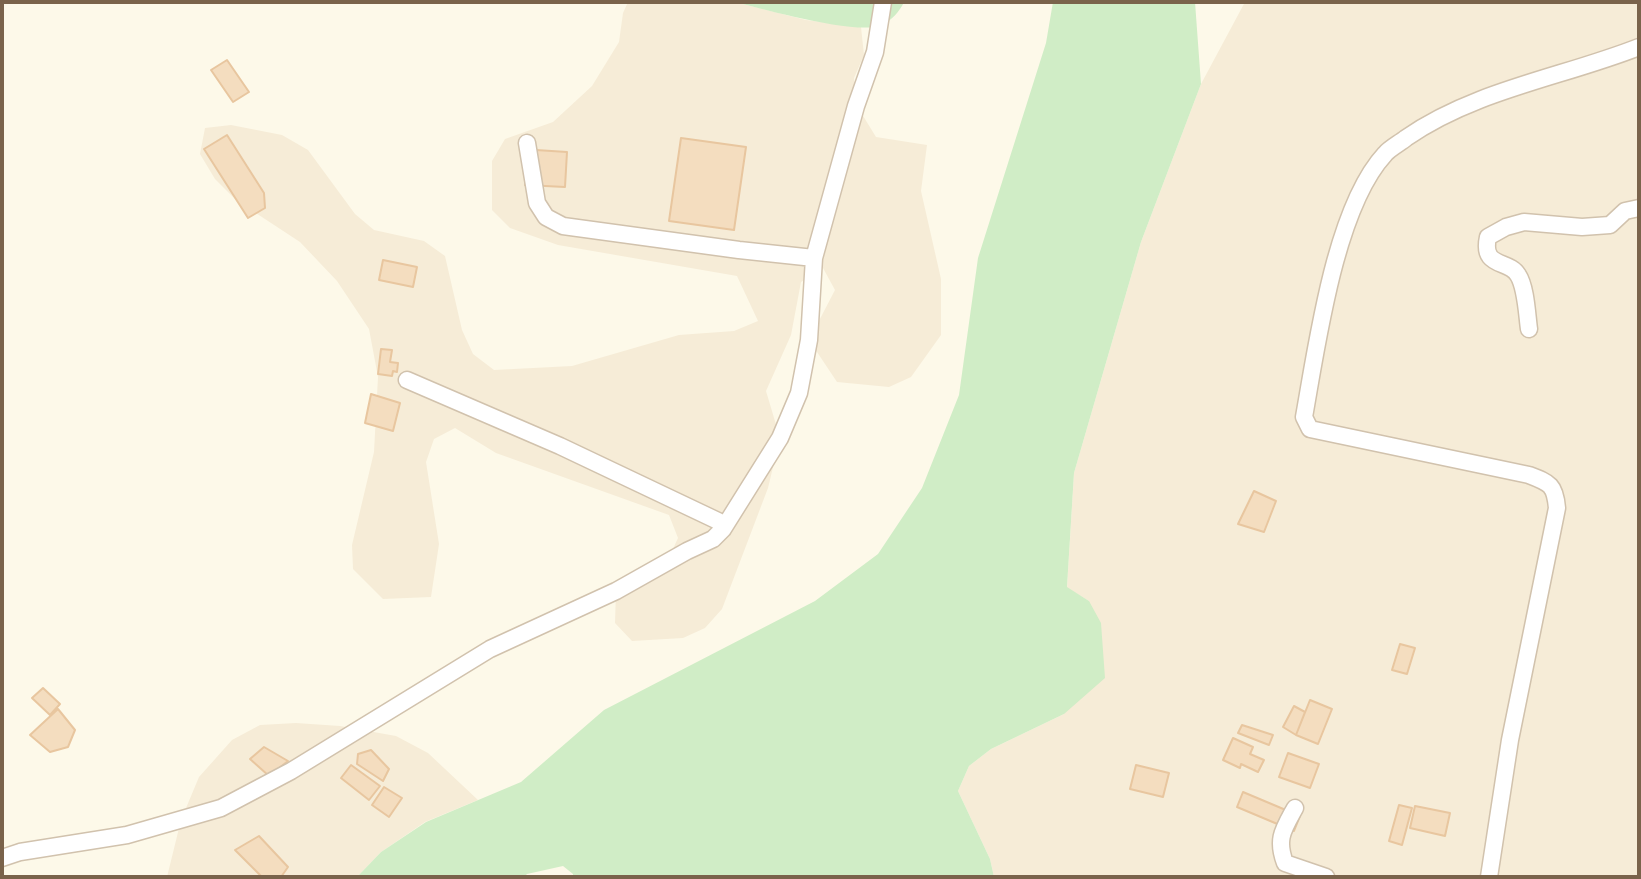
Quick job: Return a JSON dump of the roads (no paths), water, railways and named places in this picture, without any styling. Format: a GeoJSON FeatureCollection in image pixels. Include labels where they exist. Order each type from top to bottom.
{"type":"FeatureCollection","features":[{"type":"Feature","properties":{"kind":"street"},"geometry":{"type":"LineString","coordinates":[[2,858],[20,852],[127,835],[221,808],[291,771],[490,649],[616,591],[713,539],[723,529],[780,438],[799,393],[808,340],[814,258],[856,106],[875,52],[883,2]]}},
{"type":"Feature","properties":{"kind":"street"},"geometry":{"type":"LineString","coordinates":[[1489,877],[1510,740],[1557,508],[1555,491],[1545,481],[1529,475],[1310,429],[1304,417],[1317,344],[1343,237],[1361,190],[1385,153],[1418,130],[1452,112],[1639,47]]}},
{"type":"Feature","properties":{"kind":"street"},"geometry":{"type":"LineString","coordinates":[[527,143],[537,203],[545,217],[563,226],[814,258]]}},
{"type":"Feature","properties":{"kind":"street"},"geometry":{"type":"LineString","coordinates":[[1529,329],[1520,276],[1512,268],[1499,265],[1489,256],[1486,246],[1488,237],[1506,227],[1524,222],[1581,227],[1610,225],[1625,211],[1639,208]]}},
{"type":"Feature","properties":{"kind":"street"},"geometry":{"type":"LineString","coordinates":[[407,380],[560,446],[718,521],[723,529]]}},
{"type":"Feature","properties":{"kind":"street"},"geometry":{"type":"LineString","coordinates":[[1294,808],[1281,834],[1280,849],[1285,863],[1326,877]]}}]}
